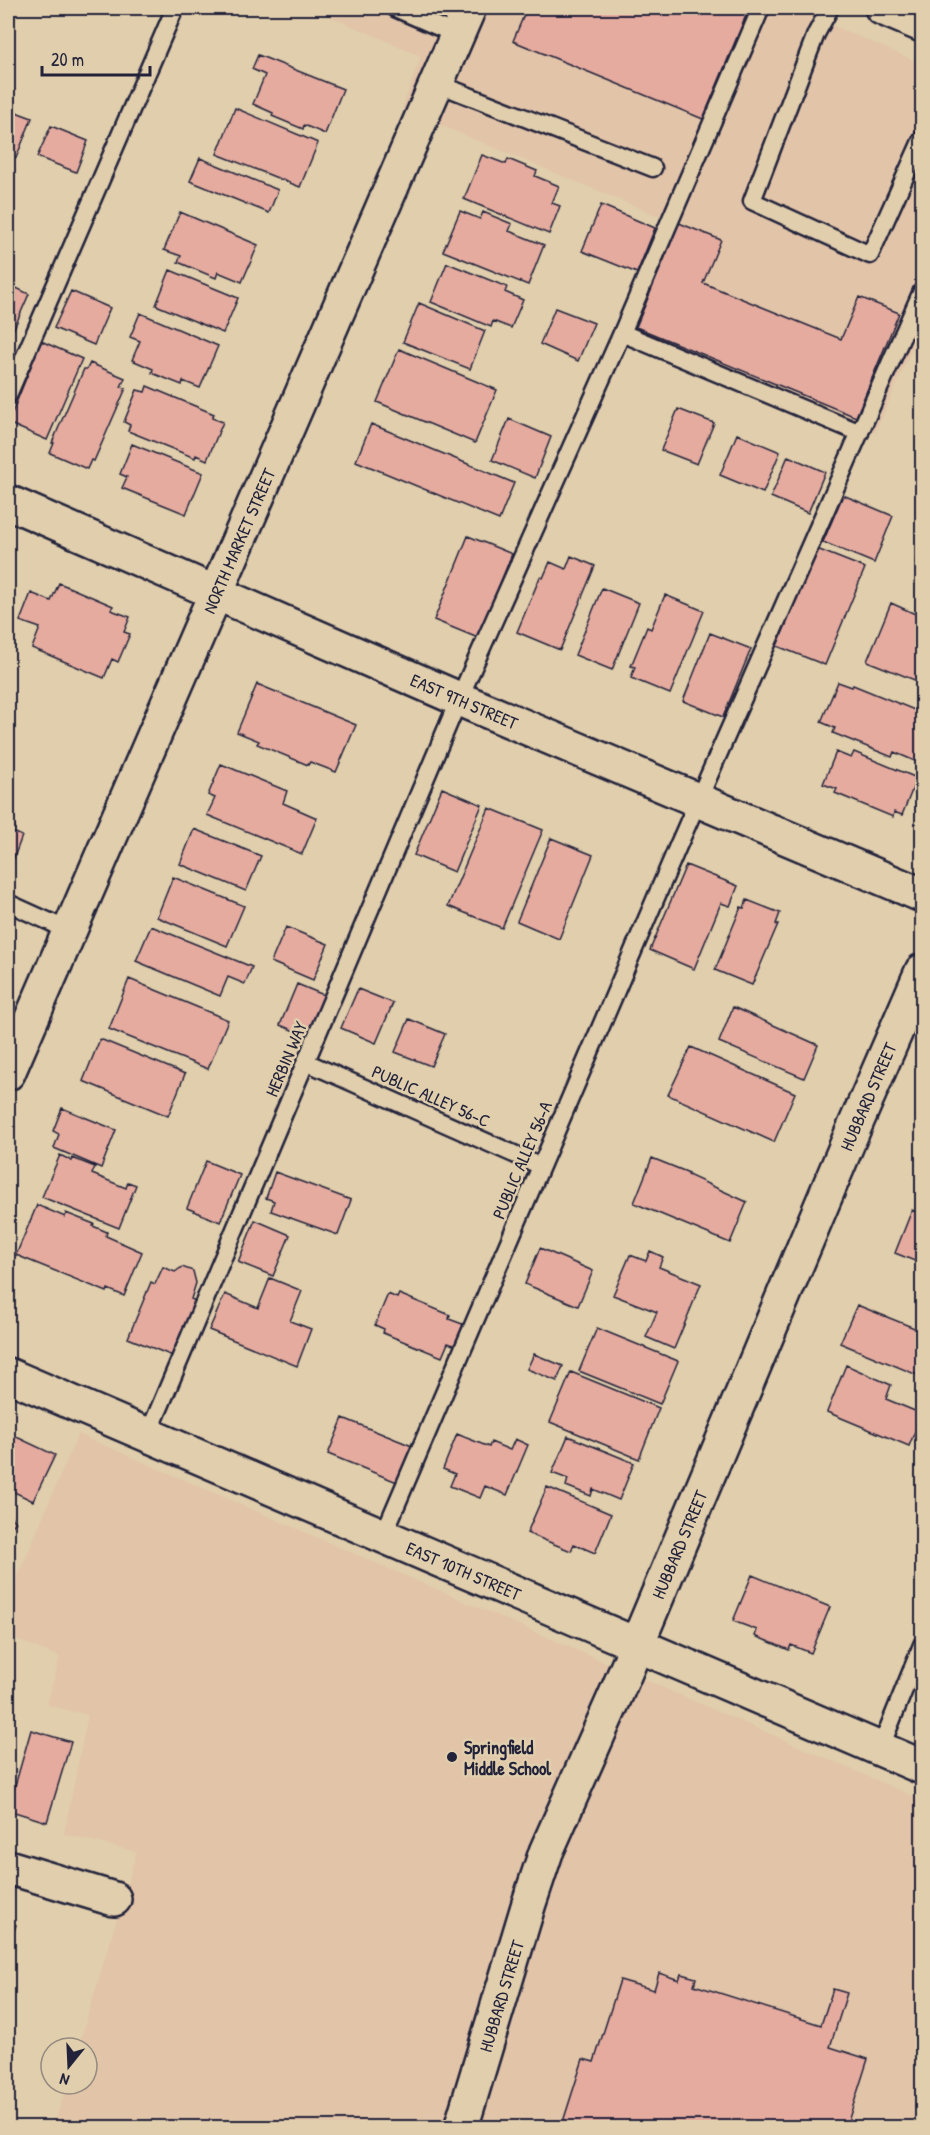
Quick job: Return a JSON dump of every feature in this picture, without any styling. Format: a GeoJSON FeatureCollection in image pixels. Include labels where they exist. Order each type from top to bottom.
{"type":"FeatureCollection","features":[{"type":"Feature","properties":{"kind":"street"},"geometry":{"type":"LineString","coordinates":[[882,8],[922,25]]}},
{"type":"Feature","properties":{"kind":"street","name":"NORTH MARKET STREET"},"geometry":{"type":"LineString","coordinates":[[8,1073],[463,21]]}},
{"type":"Feature","properties":{"kind":"street","name":"EAST 9TH STREET"},"geometry":{"type":"LineString","coordinates":[[8,502],[459,699],[922,895]]}},
{"type":"Feature","properties":{"kind":"street","name":"HUBBARD STREET"},"geometry":{"type":"LineString","coordinates":[[461,2127],[546,1852],[922,971]]}},
{"type":"Feature","properties":{"kind":"street","name":"EAST 10TH STREET"},"geometry":{"type":"LineString","coordinates":[[8,1375],[922,1767]]}},
{"type":"Feature","properties":{"kind":"street"},"geometry":{"type":"LineString","coordinates":[[8,1867],[114,1899]]}},
{"type":"Feature","properties":{"kind":"lane"},"geometry":{"type":"LineString","coordinates":[[8,395],[175,8]]}},
{"type":"Feature","properties":{"kind":"lane"},"geometry":{"type":"LineString","coordinates":[[395,8],[463,21]]}},
{"type":"Feature","properties":{"kind":"lane","name":"HERBIN WAY"},"geometry":{"type":"LineString","coordinates":[[148,1434],[459,699],[622,333],[761,8]]}},
{"type":"Feature","properties":{"kind":"lane"},"geometry":{"type":"LineString","coordinates":[[830,8],[816,34],[752,201],[870,255],[922,139]]}},
{"type":"Feature","properties":{"kind":"lane"},"geometry":{"type":"LineString","coordinates":[[436,83],[653,168]]}},
{"type":"Feature","properties":{"kind":"lane","name":"PUBLIC ALLEY 56-A"},"geometry":{"type":"LineString","coordinates":[[383,1536],[698,801],[922,291]]}},
{"type":"Feature","properties":{"kind":"lane"},"geometry":{"type":"LineString","coordinates":[[622,333],[860,433]]}},
{"type":"Feature","properties":{"kind":"lane"},"geometry":{"type":"LineString","coordinates":[[8,903],[70,931]]}},
{"type":"Feature","properties":{"kind":"lane","name":"PUBLIC ALLEY 56-C"},"geometry":{"type":"LineString","coordinates":[[306,1062],[541,1166]]}},
{"type":"Feature","properties":{"kind":"lane"},"geometry":{"type":"LineString","coordinates":[[880,1749],[922,1645]]}},
{"type":"Feature","properties":{"kind":"shaded area"},"geometry":{"type":"Polygon","coordinates":[[[311,8],[792,8],[922,64],[922,326],[875,433],[619,323],[663,218],[402,109],[421,56],[311,8]]]}},
{"type":"Feature","properties":{"kind":"shaded area","name":"Springfield Middle School"},"geometry":{"type":"Polygon","coordinates":[[[78,1434],[922,1800],[922,2127],[54,2127],[63,2096],[99,2096],[99,2036],[82,2036],[137,1852],[64,1834],[88,1715],[47,1705],[60,1657],[8,1636],[8,1600],[78,1434]]]}},
{"type":"Feature","properties":{"kind":"building"},"geometry":{"type":"Polygon","coordinates":[[[527,8],[749,8],[703,119],[513,41],[527,8]]]}},
{"type":"Feature","properties":{"kind":"building"},"geometry":{"type":"Polygon","coordinates":[[[258,55],[343,89],[325,134],[304,125],[303,129],[272,116],[273,113],[253,104],[265,75],[252,69],[258,55]]]}},
{"type":"Feature","properties":{"kind":"building"},"geometry":{"type":"Polygon","coordinates":[[[235,108],[318,143],[300,187],[217,154],[235,108]]]}},
{"type":"Feature","properties":{"kind":"building"},"geometry":{"type":"Polygon","coordinates":[[[8,109],[32,118],[16,158],[8,155],[8,109]]]}},
{"type":"Feature","properties":{"kind":"building"},"geometry":{"type":"Polygon","coordinates":[[[51,126],[88,141],[76,172],[37,157],[51,126]]]}},
{"type":"Feature","properties":{"kind":"building"},"geometry":{"type":"Polygon","coordinates":[[[482,155],[506,164],[508,159],[537,171],[535,176],[559,186],[552,203],[560,206],[549,234],[464,199],[482,155]]]}},
{"type":"Feature","properties":{"kind":"building"},"geometry":{"type":"Polygon","coordinates":[[[200,158],[278,190],[269,213],[190,181],[200,158]]]}},
{"type":"Feature","properties":{"kind":"building"},"geometry":{"type":"Polygon","coordinates":[[[601,205],[655,228],[637,273],[582,251],[601,205]]]}},
{"type":"Feature","properties":{"kind":"building"},"geometry":{"type":"Polygon","coordinates":[[[460,211],[480,219],[483,212],[512,224],[509,231],[544,245],[528,285],[443,251],[460,211]]]}},
{"type":"Feature","properties":{"kind":"building"},"geometry":{"type":"Polygon","coordinates":[[[180,212],[258,245],[242,282],[218,272],[216,278],[178,262],[181,256],[164,250],[180,212]]]}},
{"type":"Feature","properties":{"kind":"building"},"geometry":{"type":"Polygon","coordinates":[[[679,223],[721,240],[703,283],[841,339],[859,297],[899,313],[856,417],[636,327],[679,223]]]}},
{"type":"Feature","properties":{"kind":"building"},"geometry":{"type":"Polygon","coordinates":[[[447,263],[507,287],[505,292],[523,300],[511,328],[493,321],[491,327],[431,302],[447,263]]]}},
{"type":"Feature","properties":{"kind":"building"},"geometry":{"type":"Polygon","coordinates":[[[170,270],[238,298],[223,333],[156,305],[170,270]]]}},
{"type":"Feature","properties":{"kind":"building"},"geometry":{"type":"Polygon","coordinates":[[[8,284],[29,294],[8,342],[8,284]]]}},
{"type":"Feature","properties":{"kind":"building"},"geometry":{"type":"Polygon","coordinates":[[[71,291],[110,308],[94,345],[54,328],[71,291]]]}},
{"type":"Feature","properties":{"kind":"building"},"geometry":{"type":"Polygon","coordinates":[[[419,303],[485,331],[470,369],[403,342],[419,303]]]}},
{"type":"Feature","properties":{"kind":"building"},"geometry":{"type":"Polygon","coordinates":[[[555,308],[594,323],[578,361],[540,344],[555,308]]]}},
{"type":"Feature","properties":{"kind":"building"},"geometry":{"type":"Polygon","coordinates":[[[140,313],[218,346],[200,388],[183,381],[182,385],[152,373],[153,369],[132,360],[140,341],[130,337],[140,313]]]}},
{"type":"Feature","properties":{"kind":"building"},"geometry":{"type":"Polygon","coordinates":[[[41,341],[82,359],[47,440],[8,423],[41,341]]]}},
{"type":"Feature","properties":{"kind":"building"},"geometry":{"type":"Polygon","coordinates":[[[399,349],[497,390],[475,443],[377,402],[399,349]]]}},
{"type":"Feature","properties":{"kind":"building"},"geometry":{"type":"Polygon","coordinates":[[[90,363],[125,378],[121,387],[126,388],[94,461],[91,460],[87,469],[50,453],[54,443],[52,443],[84,369],[87,369],[90,363]]]}},
{"type":"Feature","properties":{"kind":"building"},"geometry":{"type":"Polygon","coordinates":[[[147,386],[214,414],[212,418],[223,422],[207,460],[196,455],[195,458],[128,431],[130,425],[124,422],[137,390],[145,392],[147,386]]]}},
{"type":"Feature","properties":{"kind":"building"},"geometry":{"type":"Polygon","coordinates":[[[678,409],[714,423],[697,464],[661,450],[678,409]]]}},
{"type":"Feature","properties":{"kind":"building"},"geometry":{"type":"Polygon","coordinates":[[[509,419],[551,437],[535,478],[492,460],[509,419]]]}},
{"type":"Feature","properties":{"kind":"building"},"geometry":{"type":"Polygon","coordinates":[[[371,424],[514,483],[499,520],[356,461],[371,424]]]}},
{"type":"Feature","properties":{"kind":"building"},"geometry":{"type":"Polygon","coordinates":[[[737,434],[780,452],[763,493],[720,475],[737,434]]]}},
{"type":"Feature","properties":{"kind":"building"},"geometry":{"type":"Polygon","coordinates":[[[132,444],[203,473],[186,514],[122,488],[127,477],[120,474],[132,444]]]}},
{"type":"Feature","properties":{"kind":"building"},"geometry":{"type":"Polygon","coordinates":[[[788,456],[825,472],[808,513],[771,497],[788,456]]]}},
{"type":"Feature","properties":{"kind":"building"},"geometry":{"type":"Polygon","coordinates":[[[843,495],[893,516],[874,563],[823,542],[843,495]]]}},
{"type":"Feature","properties":{"kind":"building"},"geometry":{"type":"Polygon","coordinates":[[[468,536],[512,554],[478,638],[434,620],[468,536]]]}},
{"type":"Feature","properties":{"kind":"building"},"geometry":{"type":"Polygon","coordinates":[[[922,547],[922,566],[916,563],[922,547]]]}},
{"type":"Feature","properties":{"kind":"building"},"geometry":{"type":"Polygon","coordinates":[[[817,549],[865,568],[825,665],[777,646],[817,549]]]}},
{"type":"Feature","properties":{"kind":"building"},"geometry":{"type":"Polygon","coordinates":[[[571,556],[595,566],[560,650],[517,632],[540,577],[543,578],[550,562],[566,569],[571,556]]]}},
{"type":"Feature","properties":{"kind":"building"},"geometry":{"type":"Polygon","coordinates":[[[59,583],[113,606],[111,610],[130,617],[124,632],[130,634],[118,662],[112,659],[104,678],[32,648],[40,628],[20,621],[31,593],[51,601],[59,583]]]}},
{"type":"Feature","properties":{"kind":"building"},"geometry":{"type":"Polygon","coordinates":[[[602,588],[639,603],[612,670],[575,655],[602,588]]]}},
{"type":"Feature","properties":{"kind":"building"},"geometry":{"type":"Polygon","coordinates":[[[665,595],[704,611],[670,694],[631,678],[635,667],[631,666],[647,627],[651,629],[665,595]]]}},
{"type":"Feature","properties":{"kind":"building"},"geometry":{"type":"Polygon","coordinates":[[[891,603],[922,617],[922,683],[867,661],[891,603]]]}},
{"type":"Feature","properties":{"kind":"building"},"geometry":{"type":"Polygon","coordinates":[[[710,633],[751,649],[723,717],[683,701],[710,633]]]}},
{"type":"Feature","properties":{"kind":"building"},"geometry":{"type":"Polygon","coordinates":[[[838,682],[852,687],[853,685],[922,713],[922,764],[894,752],[892,757],[833,733],[835,728],[821,722],[838,682]]]}},
{"type":"Feature","properties":{"kind":"building"},"geometry":{"type":"Polygon","coordinates":[[[257,684],[356,725],[336,772],[310,762],[308,765],[257,744],[259,741],[237,732],[257,684]]]}},
{"type":"Feature","properties":{"kind":"building"},"geometry":{"type":"Polygon","coordinates":[[[836,752],[851,758],[854,752],[917,778],[902,815],[894,812],[893,817],[835,793],[837,789],[823,784],[836,752]]]}},
{"type":"Feature","properties":{"kind":"building"},"geometry":{"type":"Polygon","coordinates":[[[221,764],[287,791],[283,803],[317,818],[302,854],[207,815],[215,798],[208,795],[221,764]]]}},
{"type":"Feature","properties":{"kind":"building"},"geometry":{"type":"Polygon","coordinates":[[[442,788],[482,805],[454,872],[414,855],[442,788]]]}},
{"type":"Feature","properties":{"kind":"building"},"geometry":{"type":"Polygon","coordinates":[[[489,808],[543,830],[502,928],[448,906],[489,808]]]}},
{"type":"Feature","properties":{"kind":"building"},"geometry":{"type":"Polygon","coordinates":[[[8,822],[15,826],[13,832],[22,836],[8,874],[8,822]]]}},
{"type":"Feature","properties":{"kind":"building"},"geometry":{"type":"Polygon","coordinates":[[[194,829],[261,856],[246,891],[180,864],[194,829]]]}},
{"type":"Feature","properties":{"kind":"building"},"geometry":{"type":"Polygon","coordinates":[[[551,838],[593,855],[559,939],[517,921],[551,838]]]}},
{"type":"Feature","properties":{"kind":"building"},"geometry":{"type":"Polygon","coordinates":[[[686,865],[738,886],[730,906],[721,903],[694,969],[650,950],[686,865]]]}},
{"type":"Feature","properties":{"kind":"building"},"geometry":{"type":"Polygon","coordinates":[[[173,877],[244,906],[227,946],[157,917],[173,877]]]}},
{"type":"Feature","properties":{"kind":"building"},"geometry":{"type":"Polygon","coordinates":[[[747,900],[780,913],[776,924],[778,924],[752,985],[715,970],[741,907],[744,908],[747,900]]]}},
{"type":"Feature","properties":{"kind":"building"},"geometry":{"type":"Polygon","coordinates":[[[151,926],[252,967],[245,984],[228,977],[220,996],[136,961],[151,926]]]}},
{"type":"Feature","properties":{"kind":"building"},"geometry":{"type":"Polygon","coordinates":[[[286,927],[328,944],[313,980],[271,962],[286,927]]]}},
{"type":"Feature","properties":{"kind":"building"},"geometry":{"type":"Polygon","coordinates":[[[129,979],[228,1020],[208,1069],[109,1029],[129,979]]]}},
{"type":"Feature","properties":{"kind":"building"},"geometry":{"type":"Polygon","coordinates":[[[297,984],[326,996],[309,1037],[280,1025],[297,984]]]}},
{"type":"Feature","properties":{"kind":"building"},"geometry":{"type":"Polygon","coordinates":[[[358,989],[393,1003],[376,1043],[341,1028],[358,989]]]}},
{"type":"Feature","properties":{"kind":"building"},"geometry":{"type":"Polygon","coordinates":[[[733,1007],[818,1045],[804,1078],[719,1042],[733,1007]]]}},
{"type":"Feature","properties":{"kind":"building"},"geometry":{"type":"Polygon","coordinates":[[[409,1019],[445,1034],[431,1066],[395,1052],[409,1019]]]}},
{"type":"Feature","properties":{"kind":"building"},"geometry":{"type":"Polygon","coordinates":[[[100,1039],[185,1074],[168,1116],[83,1081],[100,1039]]]}},
{"type":"Feature","properties":{"kind":"building"},"geometry":{"type":"Polygon","coordinates":[[[691,1047],[795,1093],[774,1142],[668,1095],[691,1047]]]}},
{"type":"Feature","properties":{"kind":"building"},"geometry":{"type":"Polygon","coordinates":[[[62,1108],[116,1130],[101,1168],[54,1148],[59,1134],[53,1131],[62,1108]]]}},
{"type":"Feature","properties":{"kind":"building"},"geometry":{"type":"Polygon","coordinates":[[[60,1155],[95,1167],[92,1174],[126,1188],[128,1182],[136,1185],[119,1228],[42,1197],[60,1155]]]}},
{"type":"Feature","properties":{"kind":"building"},"geometry":{"type":"Polygon","coordinates":[[[652,1158],[689,1173],[688,1175],[747,1202],[730,1243],[634,1203],[652,1158]]]}},
{"type":"Feature","properties":{"kind":"building"},"geometry":{"type":"Polygon","coordinates":[[[206,1161],[240,1175],[220,1222],[187,1208],[206,1161]]]}},
{"type":"Feature","properties":{"kind":"building"},"geometry":{"type":"Polygon","coordinates":[[[275,1172],[351,1200],[338,1235],[271,1211],[274,1201],[266,1198],[275,1172]]]}},
{"type":"Feature","properties":{"kind":"building"},"geometry":{"type":"Polygon","coordinates":[[[37,1205],[65,1217],[66,1213],[94,1224],[93,1226],[107,1232],[106,1236],[142,1252],[124,1296],[108,1289],[107,1292],[16,1255],[37,1205]]]}},
{"type":"Feature","properties":{"kind":"building"},"geometry":{"type":"Polygon","coordinates":[[[912,1210],[922,1214],[922,1264],[895,1253],[912,1210]]]}},
{"type":"Feature","properties":{"kind":"building"},"geometry":{"type":"Polygon","coordinates":[[[255,1220],[290,1235],[273,1276],[238,1262],[255,1220]]]}},
{"type":"Feature","properties":{"kind":"building"},"geometry":{"type":"Polygon","coordinates":[[[540,1248],[593,1271],[578,1306],[525,1284],[540,1248]]]}},
{"type":"Feature","properties":{"kind":"building"},"geometry":{"type":"Polygon","coordinates":[[[650,1251],[663,1257],[659,1267],[701,1284],[674,1349],[646,1337],[657,1312],[613,1295],[630,1255],[646,1261],[650,1251]]]}},
{"type":"Feature","properties":{"kind":"building"},"geometry":{"type":"Polygon","coordinates":[[[163,1267],[175,1272],[182,1267],[193,1271],[196,1283],[191,1299],[198,1302],[175,1357],[128,1338],[151,1282],[155,1284],[163,1267]]]}},
{"type":"Feature","properties":{"kind":"building"},"geometry":{"type":"Polygon","coordinates":[[[270,1278],[302,1291],[290,1321],[311,1329],[297,1366],[209,1330],[225,1294],[258,1308],[270,1278]]]}},
{"type":"Feature","properties":{"kind":"building"},"geometry":{"type":"Polygon","coordinates":[[[388,1294],[397,1298],[399,1294],[450,1315],[449,1319],[465,1325],[456,1346],[448,1343],[442,1357],[383,1333],[384,1329],[375,1325],[388,1294]]]}},
{"type":"Feature","properties":{"kind":"building"},"geometry":{"type":"Polygon","coordinates":[[[857,1305],[922,1331],[922,1377],[840,1343],[857,1305]]]}},
{"type":"Feature","properties":{"kind":"building"},"geometry":{"type":"Polygon","coordinates":[[[597,1328],[678,1361],[660,1404],[579,1371],[597,1328]]]}},
{"type":"Feature","properties":{"kind":"building"},"geometry":{"type":"Polygon","coordinates":[[[534,1354],[563,1366],[557,1381],[527,1369],[534,1354]]]}},
{"type":"Feature","properties":{"kind":"building"},"geometry":{"type":"Polygon","coordinates":[[[846,1365],[891,1385],[886,1399],[922,1414],[909,1446],[827,1412],[846,1365]]]}},
{"type":"Feature","properties":{"kind":"building"},"geometry":{"type":"Polygon","coordinates":[[[571,1372],[659,1408],[639,1459],[550,1422],[571,1372]]]}},
{"type":"Feature","properties":{"kind":"building"},"geometry":{"type":"Polygon","coordinates":[[[343,1418],[412,1446],[397,1482],[328,1454],[343,1418]]]}},
{"type":"Feature","properties":{"kind":"building"},"geometry":{"type":"Polygon","coordinates":[[[8,1433],[55,1455],[33,1501],[8,1489],[8,1433]]]}},
{"type":"Feature","properties":{"kind":"building"},"geometry":{"type":"Polygon","coordinates":[[[457,1434],[489,1447],[491,1442],[510,1450],[515,1439],[528,1445],[507,1495],[485,1486],[480,1498],[450,1486],[455,1474],[443,1469],[457,1434]]]}},
{"type":"Feature","properties":{"kind":"building"},"geometry":{"type":"Polygon","coordinates":[[[568,1436],[634,1463],[619,1500],[593,1489],[591,1496],[566,1486],[568,1479],[552,1473],[568,1436]]]}},
{"type":"Feature","properties":{"kind":"building"},"geometry":{"type":"Polygon","coordinates":[[[547,1487],[611,1514],[595,1553],[574,1544],[571,1551],[527,1533],[547,1487]]]}},
{"type":"Feature","properties":{"kind":"building"},"geometry":{"type":"Polygon","coordinates":[[[8,1513],[16,1522],[8,1530],[8,1513]]]}},
{"type":"Feature","properties":{"kind":"building"},"geometry":{"type":"Polygon","coordinates":[[[752,1575],[830,1607],[811,1653],[791,1645],[789,1650],[755,1636],[757,1630],[733,1621],[752,1575]]]}},
{"type":"Feature","properties":{"kind":"building"},"geometry":{"type":"Polygon","coordinates":[[[922,1692],[922,1707],[917,1705],[922,1692]]]}},
{"type":"Feature","properties":{"kind":"building"},"geometry":{"type":"Polygon","coordinates":[[[31,1730],[71,1742],[47,1822],[8,1810],[31,1730]]]}},
{"type":"Feature","properties":{"kind":"building"},"geometry":{"type":"Polygon","coordinates":[[[8,1922],[16,1925],[8,1949],[8,1922]]]}},
{"type":"Feature","properties":{"kind":"building"},"geometry":{"type":"Polygon","coordinates":[[[659,1973],[679,1980],[681,1974],[696,1978],[694,1985],[821,2025],[833,1989],[847,1993],[830,2047],[868,2059],[846,2128],[561,2128],[583,2059],[594,2062],[620,1980],[654,1990],[659,1973]]]}},
{"type":"Feature","properties":{"kind":"place","name":"Springfield Middle School"},"geometry":{"type":"Point","coordinates":[452,1757]}}]}
